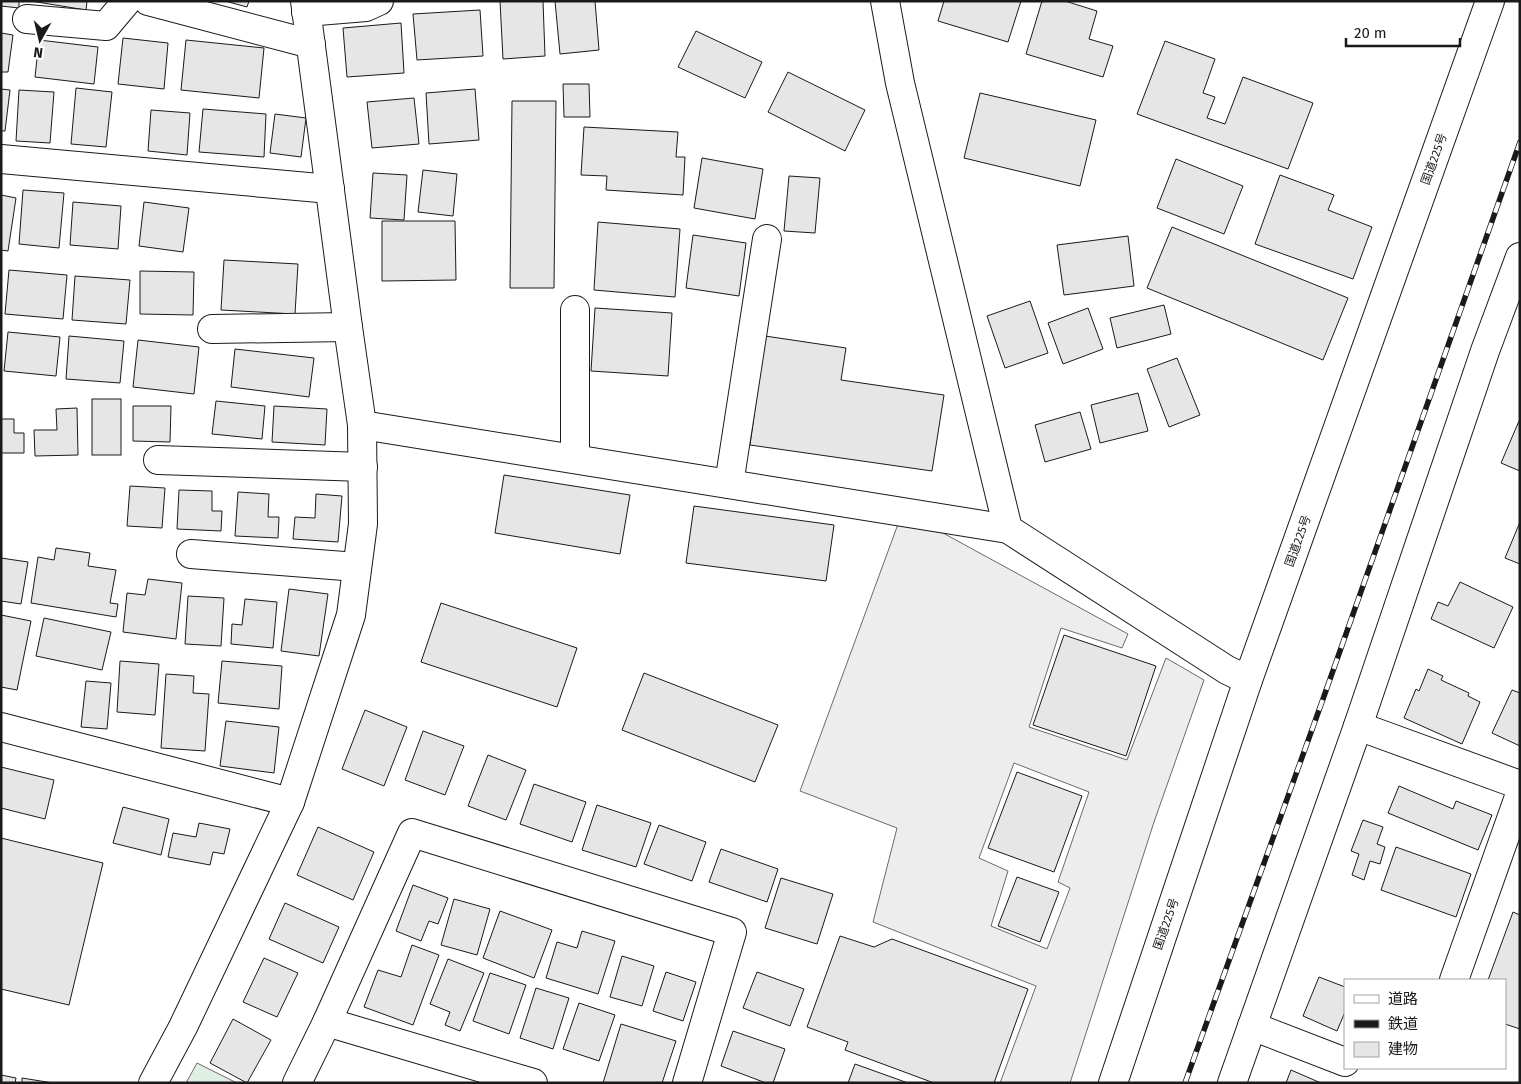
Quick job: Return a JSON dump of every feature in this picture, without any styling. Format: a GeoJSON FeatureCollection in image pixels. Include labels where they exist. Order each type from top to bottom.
{"type":"FeatureCollection","features":[{"type":"Feature","properties":{"kind":"main road"},"geometry":{"type":"LineString","coordinates":[[27,19],[106,26],[127,1]]}},
{"type":"Feature","properties":{"kind":"main road"},"geometry":{"type":"LineString","coordinates":[[148,1],[311,44]]}},
{"type":"Feature","properties":{"kind":"main road"},"geometry":{"type":"LineString","coordinates":[[153,1083],[183,1027],[290,802],[351,615],[364,524],[362,425],[306,7],[366,7],[380,1]]}},
{"type":"Feature","properties":{"kind":"main road"},"geometry":{"type":"LineString","coordinates":[[885,1],[900,83],[1008,529]]}},
{"type":"Feature","properties":{"kind":"main road","name":"国道225号"},"geometry":{"type":"LineString","coordinates":[[1112,1083],[1248,680],[1490,1]]}},
{"type":"Feature","properties":{"kind":"main road"},"geometry":{"type":"LineString","coordinates":[[1,160],[330,190]]}},
{"type":"Feature","properties":{"kind":"main road"},"geometry":{"type":"LineString","coordinates":[[729,484],[767,239]]}},
{"type":"Feature","properties":{"kind":"main road"},"geometry":{"type":"LineString","coordinates":[[1232,1083],[1358,726],[1482,361],[1520,257]]}},
{"type":"Feature","properties":{"kind":"main road"},"geometry":{"type":"LineString","coordinates":[[575,310],[575,459]]}},
{"type":"Feature","properties":{"kind":"main road"},"geometry":{"type":"LineString","coordinates":[[212,329],[348,327]]}},
{"type":"Feature","properties":{"kind":"main road"},"geometry":{"type":"LineString","coordinates":[[362,425],[1008,529],[1227,670],[1248,680]]}},
{"type":"Feature","properties":{"kind":"main road"},"geometry":{"type":"LineString","coordinates":[[158,460],[363,467]]}},
{"type":"Feature","properties":{"kind":"main road"},"geometry":{"type":"LineString","coordinates":[[192,554],[357,567]]}},
{"type":"Feature","properties":{"kind":"main road"},"geometry":{"type":"LineString","coordinates":[[1358,726],[1520,785]]}},
{"type":"Feature","properties":{"kind":"main road"},"geometry":{"type":"LineString","coordinates":[[1,727],[290,802]]}},
{"type":"Feature","properties":{"kind":"main road"},"geometry":{"type":"LineString","coordinates":[[1454,979],[1520,794]]}},
{"type":"Feature","properties":{"kind":"main road"},"geometry":{"type":"LineString","coordinates":[[297,1083],[327,1022],[412,833],[732,932],[687,1083]]}},
{"type":"Feature","properties":{"kind":"main road"},"geometry":{"type":"LineString","coordinates":[[327,1022],[533,1083]]}},
{"type":"Feature","properties":{"kind":"main road"},"geometry":{"type":"LineString","coordinates":[[1252,1026],[1344,1062]]}},
{"type":"Feature","properties":{"kind":"green space"},"geometry":{"type":"Polygon","coordinates":[[[197,1063],[237,1083],[186,1083],[197,1063]]]}},
{"type":"Feature","properties":{"kind":"shaded area"},"geometry":{"type":"Polygon","coordinates":[[[898,524],[943,533],[1128,634],[1122,648],[1061,628],[1029,727],[1127,760],[1166,658],[1204,680],[1154,822],[1070,1083],[1000,1083],[1036,986],[873,922],[897,828],[800,791],[898,524]],[[1014,763],[979,858],[1008,871],[991,926],[1047,949],[1070,888],[1058,882],[1089,792],[1014,763]]]}},
{"type":"Feature","properties":{"kind":"building"},"geometry":{"type":"Polygon","coordinates":[[[1,1],[19,1],[19,8],[1,6],[1,1]]]}},
{"type":"Feature","properties":{"kind":"building"},"geometry":{"type":"Polygon","coordinates":[[[31,1],[87,1],[86,10],[31,1]]]}},
{"type":"Feature","properties":{"kind":"building"},"geometry":{"type":"Polygon","coordinates":[[[225,1],[249,1],[247,7],[225,1]]]}},
{"type":"Feature","properties":{"kind":"building"},"geometry":{"type":"Polygon","coordinates":[[[500,1],[543,1],[545,56],[503,59],[500,1]]]}},
{"type":"Feature","properties":{"kind":"building"},"geometry":{"type":"Polygon","coordinates":[[[555,1],[595,1],[599,50],[560,54],[555,1]]]}},
{"type":"Feature","properties":{"kind":"building"},"geometry":{"type":"Polygon","coordinates":[[[944,1],[1021,1],[1008,42],[938,21],[944,1]]]}},
{"type":"Feature","properties":{"kind":"building"},"geometry":{"type":"Polygon","coordinates":[[[1042,1],[1065,1],[1097,11],[1089,39],[1113,46],[1103,77],[1026,54],[1042,1]]]}},
{"type":"Feature","properties":{"kind":"building"},"geometry":{"type":"Polygon","coordinates":[[[480,10],[483,56],[417,60],[413,14],[480,10]]]}},
{"type":"Feature","properties":{"kind":"building"},"geometry":{"type":"Polygon","coordinates":[[[401,23],[404,73],[347,77],[343,28],[401,23]]]}},
{"type":"Feature","properties":{"kind":"building"},"geometry":{"type":"Polygon","coordinates":[[[696,31],[762,62],[745,98],[678,67],[696,31]]]}},
{"type":"Feature","properties":{"kind":"building"},"geometry":{"type":"Polygon","coordinates":[[[1,33],[13,35],[8,72],[1,72],[1,33]]]}},
{"type":"Feature","properties":{"kind":"building"},"geometry":{"type":"Polygon","coordinates":[[[123,38],[168,43],[164,89],[118,84],[123,38]]]}},
{"type":"Feature","properties":{"kind":"building"},"geometry":{"type":"Polygon","coordinates":[[[39,40],[98,47],[94,84],[35,77],[39,40]]]}},
{"type":"Feature","properties":{"kind":"building"},"geometry":{"type":"Polygon","coordinates":[[[186,40],[264,48],[259,98],[181,90],[186,40]]]}},
{"type":"Feature","properties":{"kind":"building"},"geometry":{"type":"Polygon","coordinates":[[[1165,41],[1215,59],[1203,93],[1215,97],[1207,118],[1225,124],[1243,77],[1313,103],[1288,169],[1137,114],[1165,41]]]}},
{"type":"Feature","properties":{"kind":"building"},"geometry":{"type":"Polygon","coordinates":[[[788,72],[865,110],[845,151],[768,112],[788,72]]]}},
{"type":"Feature","properties":{"kind":"building"},"geometry":{"type":"Polygon","coordinates":[[[563,84],[589,84],[590,117],[564,117],[563,84]]]}},
{"type":"Feature","properties":{"kind":"building"},"geometry":{"type":"Polygon","coordinates":[[[76,88],[112,92],[106,147],[71,144],[76,88]]]}},
{"type":"Feature","properties":{"kind":"building"},"geometry":{"type":"Polygon","coordinates":[[[1,89],[10,90],[5,131],[1,131],[1,89]]]}},
{"type":"Feature","properties":{"kind":"building"},"geometry":{"type":"Polygon","coordinates":[[[475,89],[479,140],[429,144],[426,93],[475,89]]]}},
{"type":"Feature","properties":{"kind":"building"},"geometry":{"type":"Polygon","coordinates":[[[19,90],[54,92],[50,143],[16,141],[19,90]]]}},
{"type":"Feature","properties":{"kind":"building"},"geometry":{"type":"Polygon","coordinates":[[[980,93],[1096,120],[1080,186],[964,158],[980,93]]]}},
{"type":"Feature","properties":{"kind":"building"},"geometry":{"type":"Polygon","coordinates":[[[414,98],[419,144],[372,148],[367,102],[414,98]]]}},
{"type":"Feature","properties":{"kind":"building"},"geometry":{"type":"Polygon","coordinates":[[[512,101],[556,101],[554,288],[510,288],[512,101]]]}},
{"type":"Feature","properties":{"kind":"building"},"geometry":{"type":"Polygon","coordinates":[[[203,109],[266,114],[264,157],[199,152],[203,109]]]}},
{"type":"Feature","properties":{"kind":"building"},"geometry":{"type":"Polygon","coordinates":[[[151,110],[190,113],[187,155],[148,151],[151,110]]]}},
{"type":"Feature","properties":{"kind":"building"},"geometry":{"type":"Polygon","coordinates":[[[275,114],[306,118],[301,157],[270,153],[275,114]]]}},
{"type":"Feature","properties":{"kind":"building"},"geometry":{"type":"Polygon","coordinates":[[[584,127],[678,132],[676,157],[685,157],[683,195],[606,190],[607,176],[581,175],[584,127]]]}},
{"type":"Feature","properties":{"kind":"building"},"geometry":{"type":"Polygon","coordinates":[[[702,158],[763,169],[755,219],[694,208],[702,158]]]}},
{"type":"Feature","properties":{"kind":"building"},"geometry":{"type":"Polygon","coordinates":[[[1176,159],[1243,186],[1224,234],[1157,208],[1176,159]]]}},
{"type":"Feature","properties":{"kind":"building"},"geometry":{"type":"Polygon","coordinates":[[[423,170],[457,174],[453,216],[418,212],[423,170]]]}},
{"type":"Feature","properties":{"kind":"building"},"geometry":{"type":"Polygon","coordinates":[[[373,173],[407,175],[404,220],[370,218],[373,173]]]}},
{"type":"Feature","properties":{"kind":"building"},"geometry":{"type":"Polygon","coordinates":[[[1280,175],[1334,195],[1328,210],[1372,227],[1353,279],[1255,244],[1280,175]]]}},
{"type":"Feature","properties":{"kind":"building"},"geometry":{"type":"Polygon","coordinates":[[[789,176],[820,178],[815,233],[784,231],[789,176]]]}},
{"type":"Feature","properties":{"kind":"building"},"geometry":{"type":"Polygon","coordinates":[[[23,190],[64,193],[59,248],[19,244],[23,190]]]}},
{"type":"Feature","properties":{"kind":"building"},"geometry":{"type":"Polygon","coordinates":[[[1,195],[16,198],[8,251],[1,250],[1,195]]]}},
{"type":"Feature","properties":{"kind":"building"},"geometry":{"type":"Polygon","coordinates":[[[73,202],[121,206],[118,249],[70,245],[73,202]]]}},
{"type":"Feature","properties":{"kind":"building"},"geometry":{"type":"Polygon","coordinates":[[[144,202],[189,208],[183,252],[139,246],[144,202]]]}},
{"type":"Feature","properties":{"kind":"building"},"geometry":{"type":"Polygon","coordinates":[[[382,221],[455,221],[456,280],[382,281],[382,221]]]}},
{"type":"Feature","properties":{"kind":"building"},"geometry":{"type":"Polygon","coordinates":[[[598,222],[680,229],[675,297],[594,290],[598,222]]]}},
{"type":"Feature","properties":{"kind":"building"},"geometry":{"type":"Polygon","coordinates":[[[1172,227],[1348,298],[1323,360],[1147,288],[1172,227]]]}},
{"type":"Feature","properties":{"kind":"building"},"geometry":{"type":"Polygon","coordinates":[[[693,235],[746,243],[739,296],[686,288],[693,235]]]}},
{"type":"Feature","properties":{"kind":"building"},"geometry":{"type":"Polygon","coordinates":[[[1128,236],[1134,286],[1064,295],[1057,245],[1128,236]]]}},
{"type":"Feature","properties":{"kind":"building"},"geometry":{"type":"Polygon","coordinates":[[[224,260],[298,264],[295,314],[221,310],[224,260]]]}},
{"type":"Feature","properties":{"kind":"building"},"geometry":{"type":"Polygon","coordinates":[[[9,270],[67,275],[63,319],[5,314],[9,270]]]}},
{"type":"Feature","properties":{"kind":"building"},"geometry":{"type":"Polygon","coordinates":[[[140,271],[194,272],[193,315],[140,314],[140,271]]]}},
{"type":"Feature","properties":{"kind":"building"},"geometry":{"type":"Polygon","coordinates":[[[75,276],[130,280],[126,324],[72,320],[75,276]]]}},
{"type":"Feature","properties":{"kind":"building"},"geometry":{"type":"Polygon","coordinates":[[[1030,301],[1048,353],[1005,368],[987,316],[1030,301]]]}},
{"type":"Feature","properties":{"kind":"building"},"geometry":{"type":"Polygon","coordinates":[[[1164,305],[1171,334],[1117,348],[1110,318],[1164,305]]]}},
{"type":"Feature","properties":{"kind":"building"},"geometry":{"type":"Polygon","coordinates":[[[595,308],[672,313],[668,376],[591,371],[595,308]]]}},
{"type":"Feature","properties":{"kind":"building"},"geometry":{"type":"Polygon","coordinates":[[[1088,308],[1103,349],[1063,364],[1048,323],[1088,308]]]}},
{"type":"Feature","properties":{"kind":"building"},"geometry":{"type":"Polygon","coordinates":[[[8,332],[60,337],[56,376],[4,371],[8,332]]]}},
{"type":"Feature","properties":{"kind":"building"},"geometry":{"type":"Polygon","coordinates":[[[69,336],[124,341],[120,383],[66,379],[69,336]]]}},
{"type":"Feature","properties":{"kind":"building"},"geometry":{"type":"Polygon","coordinates":[[[765,336],[846,348],[841,380],[944,395],[932,471],[750,445],[765,336]]]}},
{"type":"Feature","properties":{"kind":"building"},"geometry":{"type":"Polygon","coordinates":[[[138,340],[199,347],[194,394],[133,387],[138,340]]]}},
{"type":"Feature","properties":{"kind":"building"},"geometry":{"type":"Polygon","coordinates":[[[235,349],[314,358],[309,397],[231,387],[235,349]]]}},
{"type":"Feature","properties":{"kind":"building"},"geometry":{"type":"Polygon","coordinates":[[[1177,358],[1200,415],[1169,427],[1147,369],[1177,358]]]}},
{"type":"Feature","properties":{"kind":"building"},"geometry":{"type":"Polygon","coordinates":[[[1138,393],[1148,431],[1100,443],[1091,405],[1138,393]]]}},
{"type":"Feature","properties":{"kind":"building"},"geometry":{"type":"Polygon","coordinates":[[[92,399],[121,399],[121,455],[92,455],[92,399]]]}},
{"type":"Feature","properties":{"kind":"building"},"geometry":{"type":"Polygon","coordinates":[[[216,401],[265,406],[262,439],[212,434],[216,401]]]}},
{"type":"Feature","properties":{"kind":"building"},"geometry":{"type":"Polygon","coordinates":[[[133,406],[171,406],[170,442],[133,441],[133,406]]]}},
{"type":"Feature","properties":{"kind":"building"},"geometry":{"type":"Polygon","coordinates":[[[274,406],[327,409],[325,445],[272,442],[274,406]]]}},
{"type":"Feature","properties":{"kind":"building"},"geometry":{"type":"Polygon","coordinates":[[[77,408],[78,455],[35,456],[34,430],[57,430],[56,409],[77,408]]]}},
{"type":"Feature","properties":{"kind":"building"},"geometry":{"type":"Polygon","coordinates":[[[1080,412],[1091,449],[1045,462],[1035,425],[1080,412]]]}},
{"type":"Feature","properties":{"kind":"building"},"geometry":{"type":"Polygon","coordinates":[[[1,419],[14,419],[14,433],[24,433],[24,453],[1,453],[1,419]]]}},
{"type":"Feature","properties":{"kind":"building"},"geometry":{"type":"Polygon","coordinates":[[[1520,422],[1520,471],[1501,463],[1520,422]]]}},
{"type":"Feature","properties":{"kind":"building"},"geometry":{"type":"Polygon","coordinates":[[[504,475],[630,495],[620,554],[495,533],[504,475]]]}},
{"type":"Feature","properties":{"kind":"building"},"geometry":{"type":"Polygon","coordinates":[[[130,486],[165,488],[162,528],[127,526],[130,486]]]}},
{"type":"Feature","properties":{"kind":"building"},"geometry":{"type":"Polygon","coordinates":[[[179,490],[212,491],[212,511],[222,511],[221,531],[177,529],[179,490]]]}},
{"type":"Feature","properties":{"kind":"building"},"geometry":{"type":"Polygon","coordinates":[[[238,492],[269,494],[268,517],[279,517],[278,538],[235,536],[238,492]]]}},
{"type":"Feature","properties":{"kind":"building"},"geometry":{"type":"Polygon","coordinates":[[[316,494],[342,496],[338,542],[293,539],[295,517],[315,518],[316,494]]]}},
{"type":"Feature","properties":{"kind":"building"},"geometry":{"type":"Polygon","coordinates":[[[694,506],[834,525],[826,581],[686,563],[694,506]]]}},
{"type":"Feature","properties":{"kind":"building"},"geometry":{"type":"Polygon","coordinates":[[[1520,522],[1520,564],[1505,558],[1520,522]]]}},
{"type":"Feature","properties":{"kind":"building"},"geometry":{"type":"Polygon","coordinates":[[[56,548],[90,553],[88,566],[116,570],[110,603],[118,604],[116,617],[31,603],[38,557],[54,560],[56,548]]]}},
{"type":"Feature","properties":{"kind":"building"},"geometry":{"type":"Polygon","coordinates":[[[1,558],[28,562],[21,604],[1,601],[1,558]]]}},
{"type":"Feature","properties":{"kind":"building"},"geometry":{"type":"Polygon","coordinates":[[[148,579],[182,583],[176,639],[123,632],[127,593],[145,595],[148,579]]]}},
{"type":"Feature","properties":{"kind":"building"},"geometry":{"type":"Polygon","coordinates":[[[1460,582],[1513,607],[1494,648],[1431,619],[1438,602],[1448,606],[1460,582]]]}},
{"type":"Feature","properties":{"kind":"building"},"geometry":{"type":"Polygon","coordinates":[[[289,589],[328,594],[319,656],[281,651],[289,589]]]}},
{"type":"Feature","properties":{"kind":"building"},"geometry":{"type":"Polygon","coordinates":[[[188,596],[224,598],[221,646],[185,644],[188,596]]]}},
{"type":"Feature","properties":{"kind":"building"},"geometry":{"type":"Polygon","coordinates":[[[245,599],[277,602],[273,648],[231,644],[232,624],[242,625],[245,599]]]}},
{"type":"Feature","properties":{"kind":"building"},"geometry":{"type":"Polygon","coordinates":[[[441,603],[577,648],[557,707],[421,662],[441,603]]]}},
{"type":"Feature","properties":{"kind":"building"},"geometry":{"type":"Polygon","coordinates":[[[1,615],[31,621],[17,690],[1,687],[1,615]]]}},
{"type":"Feature","properties":{"kind":"building"},"geometry":{"type":"Polygon","coordinates":[[[44,618],[111,632],[102,670],[36,656],[44,618]]]}},
{"type":"Feature","properties":{"kind":"building"},"geometry":{"type":"Polygon","coordinates":[[[1064,635],[1156,666],[1126,756],[1033,725],[1064,635]]]}},
{"type":"Feature","properties":{"kind":"building"},"geometry":{"type":"Polygon","coordinates":[[[120,661],[159,664],[155,715],[117,712],[120,661]]]}},
{"type":"Feature","properties":{"kind":"building"},"geometry":{"type":"Polygon","coordinates":[[[222,661],[282,666],[279,709],[218,703],[222,661]]]}},
{"type":"Feature","properties":{"kind":"building"},"geometry":{"type":"Polygon","coordinates":[[[1428,669],[1443,676],[1441,680],[1469,693],[1468,696],[1480,702],[1462,744],[1404,718],[1416,689],[1419,691],[1428,669]]]}},
{"type":"Feature","properties":{"kind":"building"},"geometry":{"type":"Polygon","coordinates":[[[644,673],[778,725],[755,782],[622,730],[644,673]]]}},
{"type":"Feature","properties":{"kind":"building"},"geometry":{"type":"Polygon","coordinates":[[[166,674],[194,676],[193,693],[209,694],[205,751],[161,748],[166,674]]]}},
{"type":"Feature","properties":{"kind":"building"},"geometry":{"type":"Polygon","coordinates":[[[86,681],[111,683],[107,729],[81,727],[86,681]]]}},
{"type":"Feature","properties":{"kind":"building"},"geometry":{"type":"Polygon","coordinates":[[[1512,690],[1520,693],[1520,746],[1492,733],[1512,690]]]}},
{"type":"Feature","properties":{"kind":"building"},"geometry":{"type":"Polygon","coordinates":[[[365,710],[407,727],[384,786],[342,769],[365,710]]]}},
{"type":"Feature","properties":{"kind":"building"},"geometry":{"type":"Polygon","coordinates":[[[226,721],[279,727],[274,773],[220,766],[226,721]]]}},
{"type":"Feature","properties":{"kind":"building"},"geometry":{"type":"Polygon","coordinates":[[[423,731],[464,746],[445,795],[405,780],[423,731]]]}},
{"type":"Feature","properties":{"kind":"building"},"geometry":{"type":"Polygon","coordinates":[[[488,755],[526,770],[506,820],[468,806],[488,755]]]}},
{"type":"Feature","properties":{"kind":"building"},"geometry":{"type":"Polygon","coordinates":[[[1,767],[54,780],[45,819],[1,808],[1,767]]]}},
{"type":"Feature","properties":{"kind":"building"},"geometry":{"type":"Polygon","coordinates":[[[1017,772],[1082,796],[1054,872],[988,848],[1017,772]]]}},
{"type":"Feature","properties":{"kind":"building"},"geometry":{"type":"Polygon","coordinates":[[[534,784],[586,802],[572,842],[520,824],[534,784]]]}},
{"type":"Feature","properties":{"kind":"building"},"geometry":{"type":"Polygon","coordinates":[[[1399,786],[1453,809],[1456,801],[1492,815],[1478,850],[1388,813],[1399,786]]]}},
{"type":"Feature","properties":{"kind":"building"},"geometry":{"type":"Polygon","coordinates":[[[597,805],[651,823],[636,867],[582,850],[597,805]]]}},
{"type":"Feature","properties":{"kind":"building"},"geometry":{"type":"Polygon","coordinates":[[[123,807],[169,819],[161,855],[113,843],[123,807]]]}},
{"type":"Feature","properties":{"kind":"building"},"geometry":{"type":"Polygon","coordinates":[[[1363,820],[1383,827],[1377,844],[1385,847],[1380,864],[1370,861],[1364,880],[1352,875],[1359,854],[1351,851],[1363,820]]]}},
{"type":"Feature","properties":{"kind":"building"},"geometry":{"type":"Polygon","coordinates":[[[199,823],[230,829],[224,854],[213,852],[210,865],[168,857],[173,833],[196,837],[199,823]]]}},
{"type":"Feature","properties":{"kind":"building"},"geometry":{"type":"Polygon","coordinates":[[[659,825],[706,842],[692,881],[644,864],[659,825]]]}},
{"type":"Feature","properties":{"kind":"building"},"geometry":{"type":"Polygon","coordinates":[[[318,827],[374,852],[353,900],[297,875],[318,827]]]}},
{"type":"Feature","properties":{"kind":"building"},"geometry":{"type":"Polygon","coordinates":[[[1,838],[103,863],[69,1005],[1,989],[1,838]]]}},
{"type":"Feature","properties":{"kind":"building"},"geometry":{"type":"Polygon","coordinates":[[[1396,847],[1471,874],[1456,917],[1381,890],[1396,847]]]}},
{"type":"Feature","properties":{"kind":"building"},"geometry":{"type":"Polygon","coordinates":[[[721,849],[778,869],[767,902],[709,882],[721,849]]]}},
{"type":"Feature","properties":{"kind":"building"},"geometry":{"type":"Polygon","coordinates":[[[1017,877],[1059,892],[1040,942],[998,926],[1017,877]]]}},
{"type":"Feature","properties":{"kind":"building"},"geometry":{"type":"Polygon","coordinates":[[[781,878],[833,894],[817,944],[765,928],[781,878]]]}},
{"type":"Feature","properties":{"kind":"building"},"geometry":{"type":"Polygon","coordinates":[[[413,885],[448,898],[438,924],[429,921],[421,941],[396,931],[413,885]]]}},
{"type":"Feature","properties":{"kind":"building"},"geometry":{"type":"Polygon","coordinates":[[[454,899],[490,909],[477,955],[441,945],[454,899]]]}},
{"type":"Feature","properties":{"kind":"building"},"geometry":{"type":"Polygon","coordinates":[[[285,903],[339,927],[323,963],[269,939],[285,903]]]}},
{"type":"Feature","properties":{"kind":"building"},"geometry":{"type":"Polygon","coordinates":[[[500,911],[552,930],[534,978],[483,958],[500,911]]]}},
{"type":"Feature","properties":{"kind":"building"},"geometry":{"type":"Polygon","coordinates":[[[1513,912],[1520,915],[1520,1029],[1506,1024],[1506,979],[1488,979],[1513,912]]]}},
{"type":"Feature","properties":{"kind":"building"},"geometry":{"type":"Polygon","coordinates":[[[582,931],[615,941],[598,994],[546,978],[557,942],[577,948],[582,931]]]}},
{"type":"Feature","properties":{"kind":"building"},"geometry":{"type":"Polygon","coordinates":[[[840,936],[874,947],[892,939],[1028,989],[994,1083],[934,1083],[845,1050],[848,1042],[807,1027],[840,936]]]}},
{"type":"Feature","properties":{"kind":"building"},"geometry":{"type":"Polygon","coordinates":[[[412,945],[439,955],[413,1025],[364,1007],[378,970],[401,977],[412,945]]]}},
{"type":"Feature","properties":{"kind":"building"},"geometry":{"type":"Polygon","coordinates":[[[622,956],[654,966],[642,1006],[610,997],[622,956]]]}},
{"type":"Feature","properties":{"kind":"building"},"geometry":{"type":"Polygon","coordinates":[[[264,958],[298,973],[277,1017],[243,1002],[264,958]]]}},
{"type":"Feature","properties":{"kind":"building"},"geometry":{"type":"Polygon","coordinates":[[[448,959],[484,973],[460,1031],[445,1025],[450,1012],[430,1004],[448,959]]]}},
{"type":"Feature","properties":{"kind":"building"},"geometry":{"type":"Polygon","coordinates":[[[666,972],[696,982],[683,1021],[653,1011],[666,972]]]}},
{"type":"Feature","properties":{"kind":"building"},"geometry":{"type":"Polygon","coordinates":[[[757,972],[804,989],[790,1026],[743,1008],[757,972]]]}},
{"type":"Feature","properties":{"kind":"building"},"geometry":{"type":"Polygon","coordinates":[[[490,973],[526,985],[509,1034],[473,1021],[490,973]]]}},
{"type":"Feature","properties":{"kind":"building"},"geometry":{"type":"Polygon","coordinates":[[[1319,977],[1344,987],[1344,1014],[1337,1031],[1303,1016],[1319,977]]]}},
{"type":"Feature","properties":{"kind":"building"},"geometry":{"type":"Polygon","coordinates":[[[536,988],[569,998],[553,1049],[520,1038],[536,988]]]}},
{"type":"Feature","properties":{"kind":"building"},"geometry":{"type":"Polygon","coordinates":[[[579,1003],[615,1015],[599,1061],[563,1049],[579,1003]]]}},
{"type":"Feature","properties":{"kind":"building"},"geometry":{"type":"Polygon","coordinates":[[[233,1019],[271,1040],[247,1083],[210,1063],[233,1019]]]}},
{"type":"Feature","properties":{"kind":"building"},"geometry":{"type":"Polygon","coordinates":[[[621,1024],[676,1041],[662,1083],[603,1083],[621,1024]]]}},
{"type":"Feature","properties":{"kind":"building"},"geometry":{"type":"Polygon","coordinates":[[[733,1031],[785,1049],[773,1083],[766,1083],[721,1066],[733,1031]]]}},
{"type":"Feature","properties":{"kind":"building"},"geometry":{"type":"Polygon","coordinates":[[[855,1064],[908,1083],[848,1083],[855,1064]]]}},
{"type":"Feature","properties":{"kind":"building"},"geometry":{"type":"Polygon","coordinates":[[[1291,1070],[1321,1083],[1286,1083],[1291,1070]]]}},
{"type":"Feature","properties":{"kind":"building"},"geometry":{"type":"Polygon","coordinates":[[[1,1075],[16,1078],[15,1083],[1,1083],[1,1075]]]}},
{"type":"Feature","properties":{"kind":"building"},"geometry":{"type":"Polygon","coordinates":[[[22,1078],[53,1083],[22,1083],[22,1078]]]}},
{"type":"Feature","properties":{"kind":"railway"},"geometry":{"type":"LineString","coordinates":[[1185,1083],[1520,142]]}}]}
